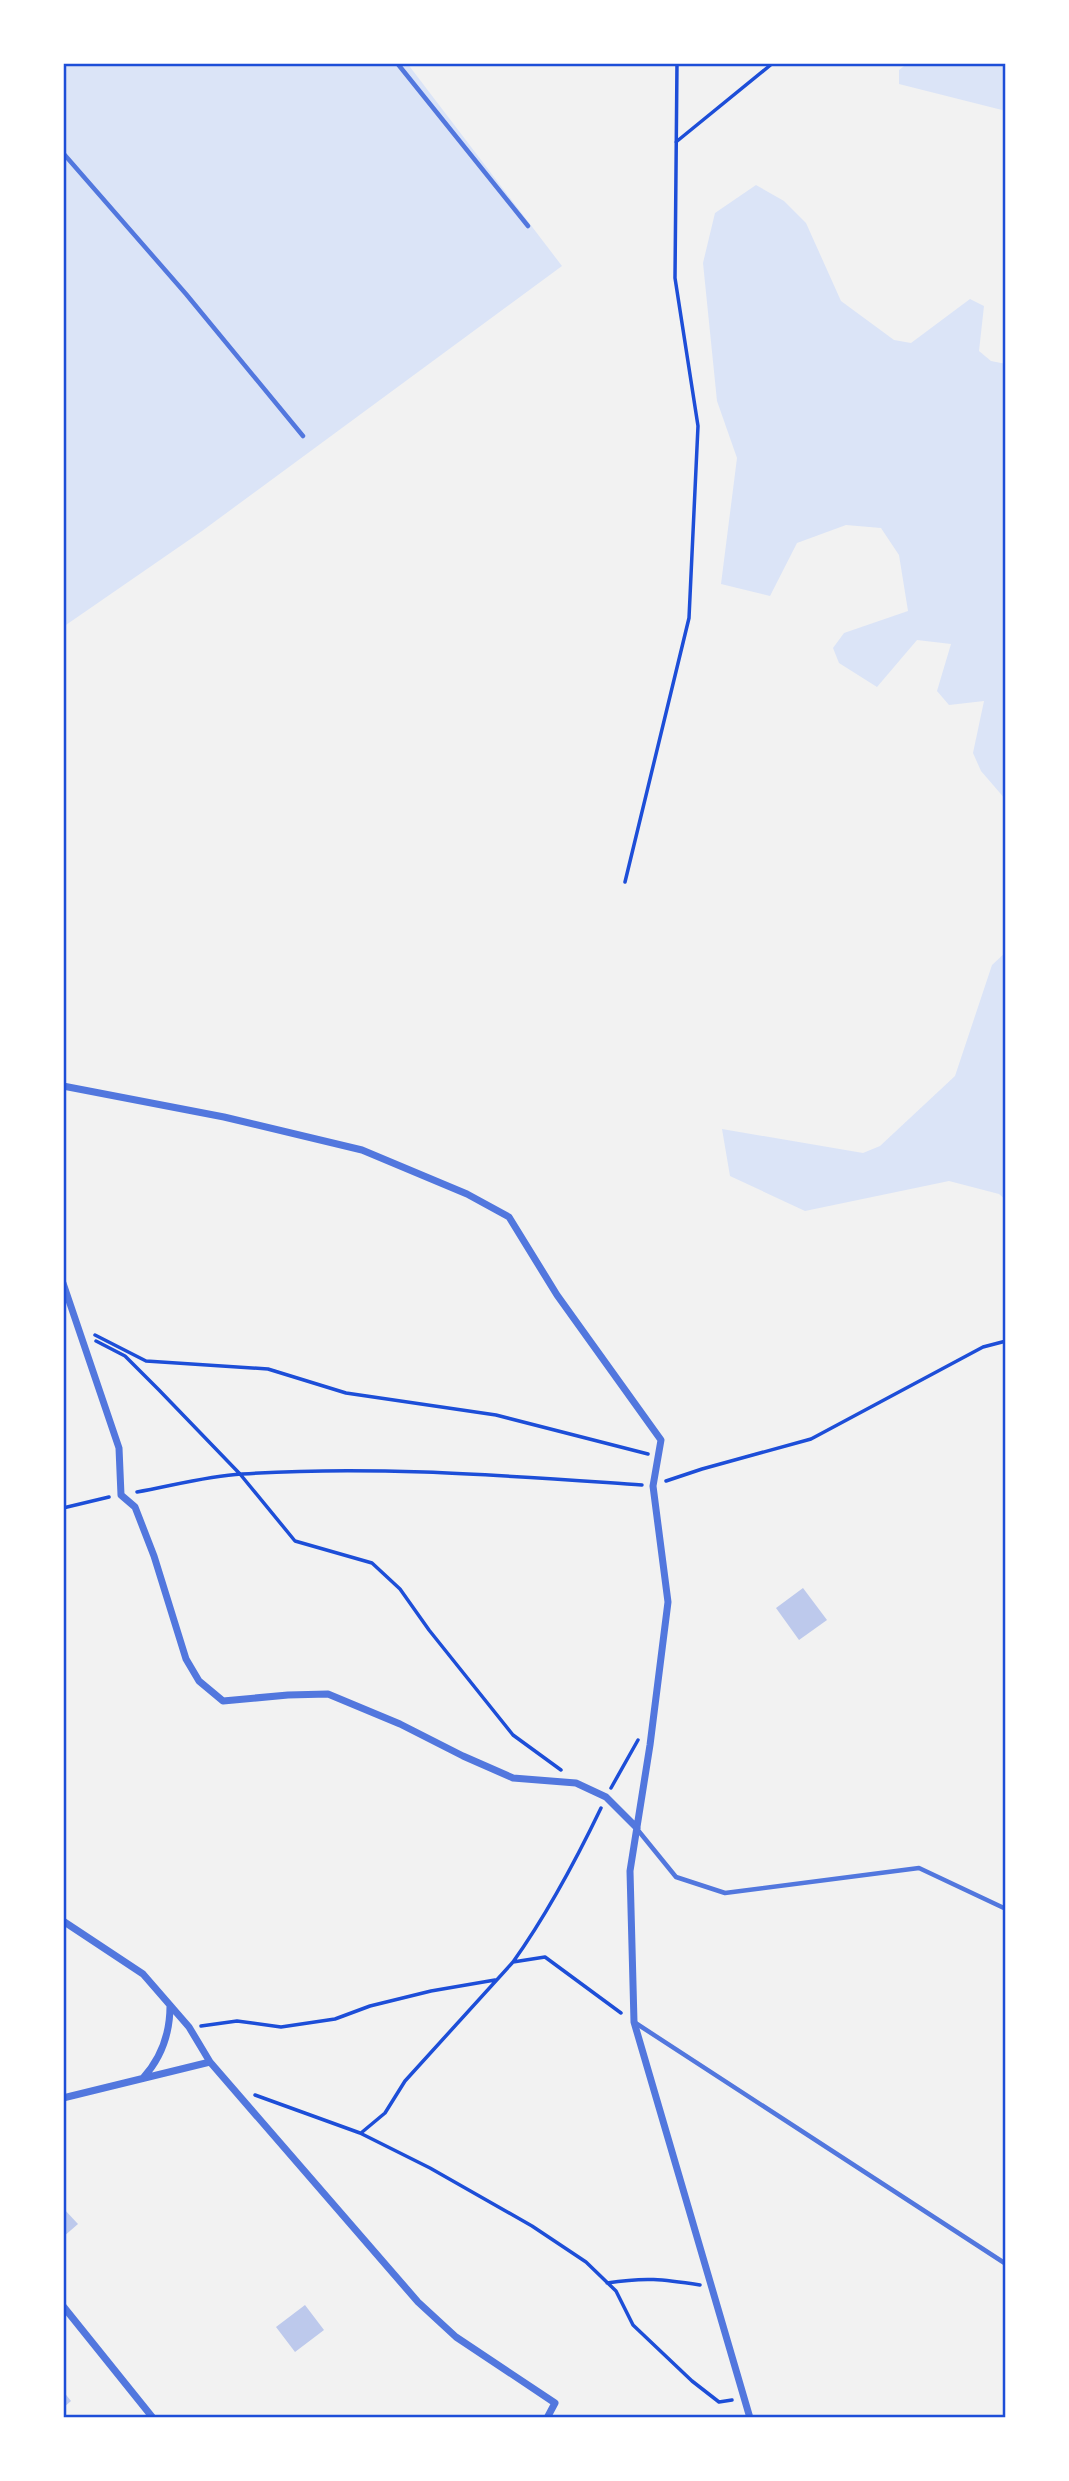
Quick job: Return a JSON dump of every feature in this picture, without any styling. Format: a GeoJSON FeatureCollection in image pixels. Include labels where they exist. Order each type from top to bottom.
{"type":"FeatureCollection","features":[{"type":"Feature","properties":{"kind":"street"},"geometry":{"type":"LineString","coordinates":[[63,1086],[224,1117],[362,1150],[467,1194],[509,1217],[557,1295],[661,1440],[653,1486],[668,1602],[629,1871],[634,2022],[750,2418]]}},
{"type":"Feature","properties":{"kind":"street"},"geometry":{"type":"LineString","coordinates":[[63,1283],[119,1448],[121,1495],[135,1507],[154,1556],[186,1659],[199,1681],[223,1701],[328,1694],[400,1724],[513,1778],[576,1783],[606,1797],[636,1828]]}},
{"type":"Feature","properties":{"kind":"street"},"geometry":{"type":"LineString","coordinates":[[63,1921],[143,1974],[189,2027],[210,2062],[230,2086],[418,2302],[456,2337],[555,2403],[547,2418]]}},
{"type":"Feature","properties":{"kind":"street"},"geometry":{"type":"LineString","coordinates":[[143,2079],[160,2056],[170,2021],[170,2006]]}},
{"type":"Feature","properties":{"kind":"street"},"geometry":{"type":"LineString","coordinates":[[63,2098],[210,2062]]}},
{"type":"Feature","properties":{"kind":"street"},"geometry":{"type":"LineString","coordinates":[[63,2306],[153,2418]]}},
{"type":"Feature","properties":{"kind":"lane"},"geometry":{"type":"LineString","coordinates":[[397,63],[528,226]]}},
{"type":"Feature","properties":{"kind":"lane"},"geometry":{"type":"LineString","coordinates":[[63,153],[186,294],[303,436]]}},
{"type":"Feature","properties":{"kind":"lane"},"geometry":{"type":"LineString","coordinates":[[636,1828],[676,1877],[725,1893],[919,1868],[1006,1909]]}},
{"type":"Feature","properties":{"kind":"lane"},"geometry":{"type":"LineString","coordinates":[[634,2022],[1006,2264]]}},
{"type":"Feature","properties":{"kind":"path"},"geometry":{"type":"LineString","coordinates":[[625,882],[690,618],[698,426],[675,278],[677,63]]}},
{"type":"Feature","properties":{"kind":"path"},"geometry":{"type":"LineString","coordinates":[[676,142],[773,63]]}},
{"type":"Feature","properties":{"kind":"path"},"geometry":{"type":"LineString","coordinates":[[80,1332],[146,1361],[268,1369],[346,1393],[496,1415],[658,1457]]}},
{"type":"Feature","properties":{"kind":"path"},"geometry":{"type":"LineString","coordinates":[[80,1332],[125,1356],[240,1474],[295,1541],[372,1563],[400,1589],[429,1630],[513,1735],[554,1763],[576,1783]]}},
{"type":"Feature","properties":{"kind":"path"},"geometry":{"type":"LineString","coordinates":[[63,1508],[240,1474],[382,1472],[500,1475],[653,1486],[702,1469],[811,1439],[983,1347],[1006,1341]]}},
{"type":"Feature","properties":{"kind":"path"},"geometry":{"type":"LineString","coordinates":[[360,2133],[385,2113],[405,2081],[513,1962],[541,1923],[564,1884],[636,1742],[653,1718]]}},
{"type":"Feature","properties":{"kind":"path"},"geometry":{"type":"LineString","coordinates":[[513,1962],[545,1957],[634,2022]]}},
{"type":"Feature","properties":{"kind":"path"},"geometry":{"type":"LineString","coordinates":[[189,2027],[237,2021],[281,2027],[335,2020],[370,2006],[431,1991],[497,1980]]}},
{"type":"Feature","properties":{"kind":"path"},"geometry":{"type":"LineString","coordinates":[[230,2086],[360,2133],[430,2168],[532,2226],[586,2262],[616,2291],[634,2325],[692,2381],[719,2402],[745,2399]]}},
{"type":"Feature","properties":{"kind":"path"},"geometry":{"type":"LineString","coordinates":[[607,2283],[637,2278],[660,2278],[712,2287]]}},
{"type":"Feature","properties":{"kind":"shaded area"},"geometry":{"type":"Polygon","coordinates":[[[63,63],[407,63],[562,266],[202,531],[63,627],[63,63]]]}},
{"type":"Feature","properties":{"kind":"shaded area"},"geometry":{"type":"Polygon","coordinates":[[[908,63],[1006,63],[1006,111],[899,84],[899,70],[908,63]]]}},
{"type":"Feature","properties":{"kind":"shaded area"},"geometry":{"type":"Polygon","coordinates":[[[756,185],[784,201],[806,223],[841,301],[894,340],[911,343],[970,299],[984,306],[979,351],[991,361],[1006,364],[1006,800],[981,771],[973,753],[984,701],[949,705],[937,691],[951,644],[917,640],[877,687],[839,663],[833,648],[844,633],[908,611],[899,555],[881,528],[846,525],[797,543],[770,596],[721,584],[737,458],[717,401],[703,263],[715,213],[756,185]]]}},
{"type":"Feature","properties":{"kind":"shaded area"},"geometry":{"type":"Polygon","coordinates":[[[1006,952],[1006,1200],[999,1194],[949,1181],[805,1211],[730,1176],[722,1129],[863,1153],[880,1146],[955,1076],[992,965],[1006,952]]]}},
{"type":"Feature","properties":{"kind":"building"},"geometry":{"type":"Polygon","coordinates":[[[803,1588],[827,1620],[799,1640],[776,1608],[803,1588]]]}},
{"type":"Feature","properties":{"kind":"building"},"geometry":{"type":"Polygon","coordinates":[[[63,2208],[78,2224],[63,2237],[63,2208]]]}},
{"type":"Feature","properties":{"kind":"building"},"geometry":{"type":"Polygon","coordinates":[[[305,2305],[324,2330],[295,2352],[276,2327],[305,2305]]]}},
{"type":"Feature","properties":{"kind":"building"},"geometry":{"type":"Polygon","coordinates":[[[63,2391],[71,2401],[63,2408],[63,2391]]]}}]}
